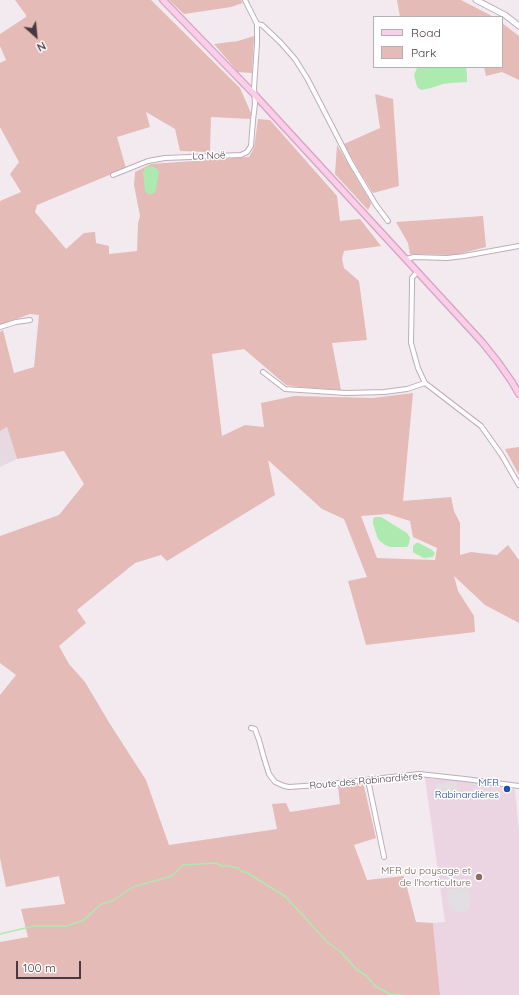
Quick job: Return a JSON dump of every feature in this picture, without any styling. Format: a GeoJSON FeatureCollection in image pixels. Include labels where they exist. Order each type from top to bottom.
{"type":"FeatureCollection","features":[{"type":"Feature","properties":{"kind":"main road"},"geometry":{"type":"LineString","coordinates":[[163,0],[254,94],[482,342],[502,367],[519,394]]}},
{"type":"Feature","properties":{"kind":"street"},"geometry":{"type":"LineString","coordinates":[[245,0],[257,24],[262,26],[295,59],[307,78],[351,163],[376,205],[388,221]]}},
{"type":"Feature","properties":{"kind":"street"},"geometry":{"type":"LineString","coordinates":[[476,0],[505,15],[519,26]]}},
{"type":"Feature","properties":{"kind":"street","name":"La Noë"},"geometry":{"type":"LineString","coordinates":[[113,175],[148,160],[241,155],[246,152],[251,146],[255,104],[254,88],[257,24]]}},
{"type":"Feature","properties":{"kind":"street"},"geometry":{"type":"LineString","coordinates":[[406,260],[414,257],[447,258],[464,256],[519,246]]}},
{"type":"Feature","properties":{"kind":"street"},"geometry":{"type":"LineString","coordinates":[[417,272],[412,278],[411,343],[418,368],[425,384],[481,426],[501,454],[519,485]]}},
{"type":"Feature","properties":{"kind":"street"},"geometry":{"type":"LineString","coordinates":[[0,328],[16,322],[30,320]]}},
{"type":"Feature","properties":{"kind":"street"},"geometry":{"type":"LineString","coordinates":[[264,372],[285,389],[346,393],[384,392],[407,389],[425,384]]}},
{"type":"Feature","properties":{"kind":"street","name":"Route des Rabinardières"},"geometry":{"type":"LineString","coordinates":[[251,728],[255,729],[269,774],[275,782],[288,787],[419,774],[465,778],[519,786]]}},
{"type":"Feature","properties":{"kind":"street"},"geometry":{"type":"LineString","coordinates":[[368,780],[384,857]]}},
{"type":"Feature","properties":{"kind":"shaded area"},"geometry":{"type":"Polygon","coordinates":[[[417,68],[466,68],[467,82],[443,84],[421,90],[417,87],[414,75],[417,68]]]}},
{"type":"Feature","properties":{"kind":"shaded area"},"geometry":{"type":"Polygon","coordinates":[[[151,166],[159,172],[154,193],[148,194],[145,191],[143,172],[145,168],[151,166]]]}},
{"type":"Feature","properties":{"kind":"shaded area"},"geometry":{"type":"Polygon","coordinates":[[[7,427],[17,459],[0,467],[0,431],[7,427]]]}},
{"type":"Feature","properties":{"kind":"shaded area"},"geometry":{"type":"Polygon","coordinates":[[[375,517],[381,517],[407,533],[410,538],[407,547],[390,547],[381,542],[378,539],[373,524],[373,519],[375,517]]]}},
{"type":"Feature","properties":{"kind":"shaded area"},"geometry":{"type":"Polygon","coordinates":[[[416,543],[419,543],[432,550],[435,553],[433,557],[424,558],[414,553],[413,546],[416,543]]]}},
{"type":"Feature","properties":{"kind":"shaded area","name":"MFR du paysage et de l'horticulture"},"geometry":{"type":"Polygon","coordinates":[[[425,778],[472,782],[515,789],[519,832],[519,995],[440,995],[433,923],[445,922],[425,778]]]}},
{"type":"Feature","properties":{"kind":"shaded area"},"geometry":{"type":"Polygon","coordinates":[[[457,782],[458,795],[437,797],[436,784],[457,782]]]}},
{"type":"Feature","properties":{"kind":"shaded area"},"geometry":{"type":"Polygon","coordinates":[[[464,888],[469,890],[470,906],[469,909],[465,911],[456,913],[449,906],[447,890],[464,888]]]}},
{"type":"Feature","properties":{"kind":"green space"},"geometry":{"type":"Polygon","coordinates":[[[15,0],[151,0],[240,88],[251,113],[250,119],[211,117],[210,152],[180,151],[175,129],[146,112],[150,127],[117,137],[126,168],[37,205],[35,212],[66,249],[84,233],[95,232],[96,243],[109,246],[109,254],[137,251],[138,223],[140,216],[134,185],[135,172],[151,164],[249,157],[254,148],[258,119],[270,120],[337,196],[340,221],[360,219],[381,246],[344,251],[342,259],[344,268],[359,281],[367,340],[332,343],[341,390],[286,385],[244,349],[212,354],[222,436],[245,425],[264,427],[261,403],[294,396],[373,398],[413,393],[403,501],[451,497],[454,511],[460,523],[460,555],[471,552],[497,555],[508,545],[519,560],[519,623],[485,605],[454,576],[458,591],[474,616],[475,632],[366,645],[348,581],[367,577],[344,519],[322,509],[268,460],[275,495],[167,561],[161,555],[135,563],[77,610],[86,623],[59,646],[69,664],[85,682],[146,780],[169,845],[277,829],[272,804],[286,803],[290,812],[340,804],[338,786],[363,782],[376,838],[354,845],[367,880],[404,876],[416,922],[433,923],[440,995],[0,995],[0,942],[28,937],[21,909],[65,904],[59,876],[6,887],[0,858],[0,695],[16,675],[0,663],[0,536],[59,515],[84,484],[64,451],[17,459],[7,427],[0,431],[0,332],[3,330],[14,373],[34,367],[39,315],[30,314],[0,325],[0,201],[21,192],[10,174],[19,162],[0,127],[0,63],[6,60],[0,46],[0,34],[26,17],[15,0]],[[388,514],[361,516],[377,558],[435,560],[437,548],[413,537],[410,521],[388,514]]]}},
{"type":"Feature","properties":{"kind":"green space"},"geometry":{"type":"Polygon","coordinates":[[[169,0],[241,0],[243,3],[231,7],[184,14],[169,0]]]}},
{"type":"Feature","properties":{"kind":"green space"},"geometry":{"type":"Polygon","coordinates":[[[397,0],[461,0],[492,16],[400,16],[397,0]]]}},
{"type":"Feature","properties":{"kind":"green space"},"geometry":{"type":"Polygon","coordinates":[[[503,24],[519,36],[519,80],[502,72],[486,76],[484,68],[503,68],[503,24]]]}},
{"type":"Feature","properties":{"kind":"green space"},"geometry":{"type":"Polygon","coordinates":[[[254,36],[252,73],[238,72],[214,44],[238,41],[254,36]]]}},
{"type":"Feature","properties":{"kind":"green space"},"geometry":{"type":"Polygon","coordinates":[[[375,94],[393,99],[399,186],[373,193],[344,144],[380,128],[375,94]]]}},
{"type":"Feature","properties":{"kind":"green space"},"geometry":{"type":"Polygon","coordinates":[[[337,145],[370,201],[371,204],[368,210],[335,174],[337,145]]]}},
{"type":"Feature","properties":{"kind":"green space"},"geometry":{"type":"Polygon","coordinates":[[[483,216],[486,247],[455,255],[410,254],[408,243],[396,222],[483,216]]]}},
{"type":"Feature","properties":{"kind":"green space"},"geometry":{"type":"Polygon","coordinates":[[[519,447],[519,475],[505,449],[519,447]]]}},
{"type":"Feature","properties":{"kind":"waterway"},"geometry":{"type":"LineString","coordinates":[[0,934],[34,926],[67,926],[84,920],[101,904],[112,901],[133,887],[172,876],[183,865],[216,863],[222,866],[238,868],[242,872],[246,872],[286,897],[328,943],[341,952],[357,970],[367,976],[375,986],[390,994],[401,995]]}},
{"type":"Feature","properties":{"kind":"place","name":"MFR Rabinardières"},"geometry":{"type":"Point","coordinates":[507,789]}},
{"type":"Feature","properties":{"kind":"place","name":"MFR du paysage et de l'horticulture"},"geometry":{"type":"Point","coordinates":[479,877]}}]}
